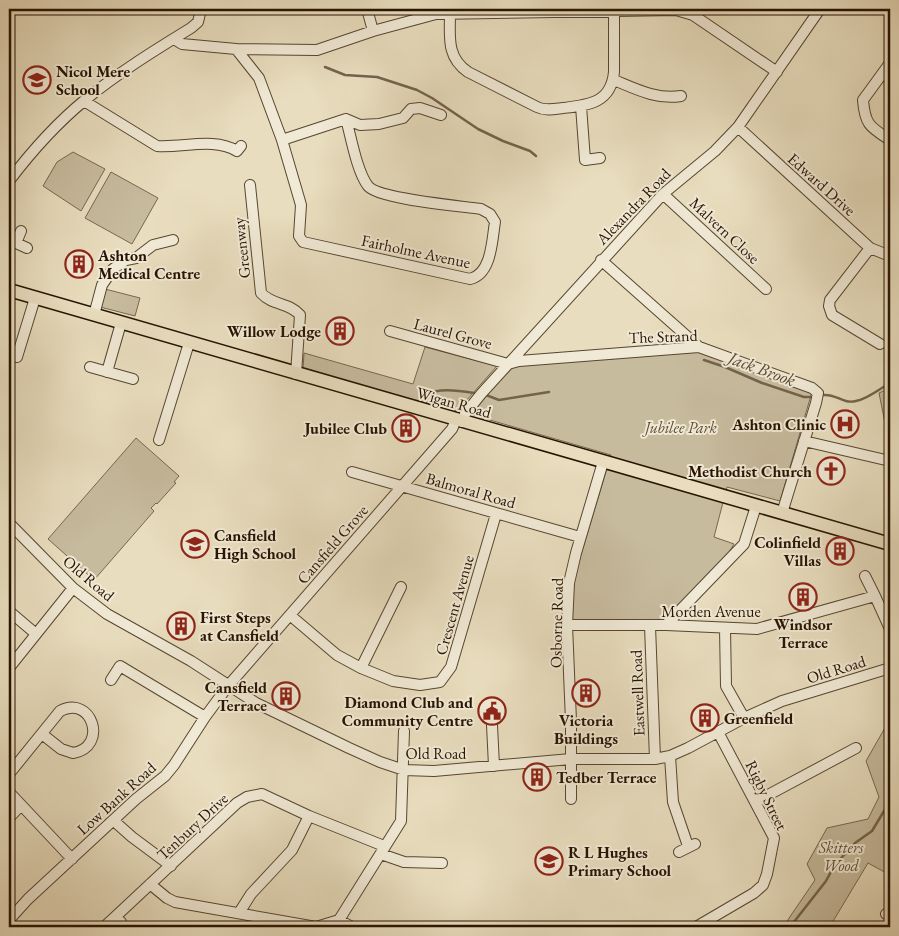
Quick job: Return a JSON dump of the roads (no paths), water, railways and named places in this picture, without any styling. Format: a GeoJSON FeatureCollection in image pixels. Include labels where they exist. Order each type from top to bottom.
{"type":"FeatureCollection","features":[{"type":"Feature","properties":{"kind":"main road","name":"Wigan Road"},"geometry":{"type":"LineString","coordinates":[[9,290],[890,544]]}},
{"type":"Feature","properties":{"kind":"street"},"geometry":{"type":"LineString","coordinates":[[9,181],[47,137],[84,100],[198,22],[201,9]]}},
{"type":"Feature","properties":{"kind":"street"},"geometry":{"type":"LineString","coordinates":[[367,9],[373,31]]}},
{"type":"Feature","properties":{"kind":"street","name":"Alexandra Road"},"geometry":{"type":"LineString","coordinates":[[459,421],[601,260],[663,194],[679,179],[716,151],[738,127],[820,9]]}},
{"type":"Feature","properties":{"kind":"street"},"geometry":{"type":"LineString","coordinates":[[174,39],[182,44],[236,49],[317,50],[373,31],[436,14],[491,10],[676,10],[685,11],[777,72]]}},
{"type":"Feature","properties":{"kind":"street"},"geometry":{"type":"LineString","coordinates":[[450,13],[451,51],[455,61],[462,68],[541,109],[581,106],[593,103],[602,98],[609,90],[614,80],[614,11]]}},
{"type":"Feature","properties":{"kind":"street","name":"Fairholme Avenue"},"geometry":{"type":"LineString","coordinates":[[236,49],[259,78],[282,140],[301,205],[299,236],[303,242],[470,279],[474,278],[483,270],[488,258],[495,222],[490,214],[481,209],[382,194],[369,187],[361,170],[346,119]]}},
{"type":"Feature","properties":{"kind":"street"},"geometry":{"type":"LineString","coordinates":[[890,63],[863,100],[864,116],[873,129],[890,140]]}},
{"type":"Feature","properties":{"kind":"street"},"geometry":{"type":"LineString","coordinates":[[614,80],[654,96],[681,96]]}},
{"type":"Feature","properties":{"kind":"street"},"geometry":{"type":"LineString","coordinates":[[84,100],[157,146],[215,144],[230,147],[237,151],[241,146]]}},
{"type":"Feature","properties":{"kind":"street"},"geometry":{"type":"LineString","coordinates":[[581,106],[585,160],[600,158]]}},
{"type":"Feature","properties":{"kind":"street"},"geometry":{"type":"LineString","coordinates":[[282,140],[346,119],[360,125],[379,124],[403,118],[411,109],[420,108],[435,116]]}},
{"type":"Feature","properties":{"kind":"street","name":"Edward Drive"},"geometry":{"type":"LineString","coordinates":[[738,127],[870,248],[890,256]]}},
{"type":"Feature","properties":{"kind":"street","name":"Greenway"},"geometry":{"type":"LineString","coordinates":[[250,185],[261,293],[268,300],[294,308],[300,315],[296,374]]}},
{"type":"Feature","properties":{"kind":"street","name":"Malvern Close"},"geometry":{"type":"LineString","coordinates":[[663,194],[766,289]]}},
{"type":"Feature","properties":{"kind":"street"},"geometry":{"type":"LineString","coordinates":[[21,231],[12,243],[27,248]]}},
{"type":"Feature","properties":{"kind":"street"},"geometry":{"type":"LineString","coordinates":[[94,315],[102,285],[114,269],[126,260],[136,258],[153,245],[173,240]]}},
{"type":"Feature","properties":{"kind":"street"},"geometry":{"type":"LineString","coordinates":[[870,248],[830,300],[829,306],[832,315],[880,344]]}},
{"type":"Feature","properties":{"kind":"street"},"geometry":{"type":"LineString","coordinates":[[601,260],[699,347]]}},
{"type":"Feature","properties":{"kind":"street"},"geometry":{"type":"LineString","coordinates":[[17,357],[35,298]]}},
{"type":"Feature","properties":{"kind":"street"},"geometry":{"type":"LineString","coordinates":[[107,372],[121,323]]}},
{"type":"Feature","properties":{"kind":"street","name":"Laurel Grove"},"geometry":{"type":"LineString","coordinates":[[390,332],[508,364]]}},
{"type":"Feature","properties":{"kind":"street"},"geometry":{"type":"LineString","coordinates":[[159,440],[189,343]]}},
{"type":"Feature","properties":{"kind":"street","name":"The Strand"},"geometry":{"type":"LineString","coordinates":[[508,364],[539,359],[699,347],[812,388],[818,393],[804,441]]}},
{"type":"Feature","properties":{"kind":"street"},"geometry":{"type":"LineString","coordinates":[[90,367],[134,379]]}},
{"type":"Feature","properties":{"kind":"street","name":"Cansfield Grove"},"geometry":{"type":"LineString","coordinates":[[228,686],[459,421]]}},
{"type":"Feature","properties":{"kind":"street"},"geometry":{"type":"LineString","coordinates":[[782,513],[804,441],[890,460]]}},
{"type":"Feature","properties":{"kind":"street","name":"Osborne Road"},"geometry":{"type":"LineString","coordinates":[[571,799],[567,625],[569,583],[580,537],[603,462]]}},
{"type":"Feature","properties":{"kind":"street","name":"Balmoral Road"},"geometry":{"type":"LineString","coordinates":[[352,472],[580,537]]}},
{"type":"Feature","properties":{"kind":"street"},"geometry":{"type":"LineString","coordinates":[[666,625],[744,544],[756,506]]}},
{"type":"Feature","properties":{"kind":"street","name":"Crescent Avenue"},"geometry":{"type":"LineString","coordinates":[[291,616],[337,655],[361,668],[393,681],[420,686],[440,682],[451,667],[496,514]]}},
{"type":"Feature","properties":{"kind":"street","name":"Old Road"},"geometry":{"type":"LineString","coordinates":[[9,523],[74,588],[107,614],[190,661],[256,703],[349,748],[404,770],[434,771],[571,759],[655,759],[670,756],[782,701],[890,668]]}},
{"type":"Feature","properties":{"kind":"street"},"geometry":{"type":"LineString","coordinates":[[865,576],[890,629]]}},
{"type":"Feature","properties":{"kind":"street"},"geometry":{"type":"LineString","coordinates":[[361,668],[401,587]]}},
{"type":"Feature","properties":{"kind":"street"},"geometry":{"type":"LineString","coordinates":[[9,668],[74,588]]}},
{"type":"Feature","properties":{"kind":"street","name":"Morden Avenue"},"geometry":{"type":"LineString","coordinates":[[567,625],[666,625],[757,629],[875,596]]}},
{"type":"Feature","properties":{"kind":"street"},"geometry":{"type":"LineString","coordinates":[[9,612],[36,634]]}},
{"type":"Feature","properties":{"kind":"street","name":"Eastwell Road"},"geometry":{"type":"LineString","coordinates":[[650,626],[655,759]]}},
{"type":"Feature","properties":{"kind":"street"},"geometry":{"type":"LineString","coordinates":[[725,628],[726,686],[744,718]]}},
{"type":"Feature","properties":{"kind":"street"},"geometry":{"type":"LineString","coordinates":[[111,680],[120,666],[206,717]]}},
{"type":"Feature","properties":{"kind":"street","name":"Low Bank Road"},"geometry":{"type":"LineString","coordinates":[[9,920],[136,799],[165,776],[228,686]]}},
{"type":"Feature","properties":{"kind":"street"},"geometry":{"type":"LineString","coordinates":[[9,774],[60,711],[74,707],[80,710],[90,718],[94,729],[91,740],[83,749],[73,753],[61,749],[42,734]]}},
{"type":"Feature","properties":{"kind":"street"},"geometry":{"type":"LineString","coordinates":[[492,725],[494,766]]}},
{"type":"Feature","properties":{"kind":"street"},"geometry":{"type":"LineString","coordinates":[[150,884],[175,902],[316,927],[339,920],[400,821],[404,770],[404,731]]}},
{"type":"Feature","properties":{"kind":"street","name":"Rigby Street"},"geometry":{"type":"LineString","coordinates":[[696,927],[763,886],[774,838],[718,732]]}},
{"type":"Feature","properties":{"kind":"street"},"geometry":{"type":"LineString","coordinates":[[755,802],[856,748]]}},
{"type":"Feature","properties":{"kind":"street"},"geometry":{"type":"LineString","coordinates":[[670,756],[673,802],[688,847]]}},
{"type":"Feature","properties":{"kind":"street"},"geometry":{"type":"LineString","coordinates":[[9,792],[72,859]]}},
{"type":"Feature","properties":{"kind":"street","name":"Tenbury Drive"},"geometry":{"type":"LineString","coordinates":[[104,927],[118,920],[150,884],[237,803],[247,797],[262,794],[404,862],[442,863]]}},
{"type":"Feature","properties":{"kind":"street"},"geometry":{"type":"LineString","coordinates":[[9,818],[22,805]]}},
{"type":"Feature","properties":{"kind":"street"},"geometry":{"type":"LineString","coordinates":[[239,913],[251,894],[292,850],[309,816]]}},
{"type":"Feature","properties":{"kind":"street"},"geometry":{"type":"LineString","coordinates":[[114,821],[170,866]]}},
{"type":"Feature","properties":{"kind":"street"},"geometry":{"type":"LineString","coordinates":[[339,920],[352,927]]}},
{"type":"Feature","properties":{"kind":"waterway"},"geometry":{"type":"LineString","coordinates":[[325,67],[345,75],[377,77],[417,90],[478,129],[530,151],[536,156]]}},
{"type":"Feature","properties":{"kind":"waterway","name":"Jack Brook"},"geometry":{"type":"LineString","coordinates":[[704,360],[762,383],[804,397],[811,397]]}},
{"type":"Feature","properties":{"kind":"waterway","name":"Jack Brook"},"geometry":{"type":"LineString","coordinates":[[823,395],[851,402],[857,401],[890,383]]}},
{"type":"Feature","properties":{"kind":"waterway","name":"Jack Brook"},"geometry":{"type":"LineString","coordinates":[[422,395],[448,390],[474,393]]}},
{"type":"Feature","properties":{"kind":"waterway","name":"Jack Brook"},"geometry":{"type":"LineString","coordinates":[[486,395],[499,400],[549,392]]}},
{"type":"Feature","properties":{"kind":"waterway"},"geometry":{"type":"LineString","coordinates":[[790,927],[826,881],[834,866],[855,843],[872,831],[890,801]]}},
{"type":"Feature","properties":{"kind":"place","name":"Nicol Mere School"},"geometry":{"type":"Point","coordinates":[37,80]}},
{"type":"Feature","properties":{"kind":"place","name":"Ashton Medical Centre"},"geometry":{"type":"Point","coordinates":[79,264]}},
{"type":"Feature","properties":{"kind":"place","name":"Willow Lodge"},"geometry":{"type":"Point","coordinates":[340,331]}},
{"type":"Feature","properties":{"kind":"place","name":"Ashton Clinic"},"geometry":{"type":"Point","coordinates":[845,424]}},
{"type":"Feature","properties":{"kind":"place","name":"Jubilee Club"},"geometry":{"type":"Point","coordinates":[406,428]}},
{"type":"Feature","properties":{"kind":"place","name":"Methodist Church"},"geometry":{"type":"Point","coordinates":[831,471]}},
{"type":"Feature","properties":{"kind":"place","name":"Cansfield High School"},"geometry":{"type":"Point","coordinates":[195,544]}},
{"type":"Feature","properties":{"kind":"place","name":"Colinfield Villas"},"geometry":{"type":"Point","coordinates":[840,551]}},
{"type":"Feature","properties":{"kind":"place","name":"Windsor Terrace"},"geometry":{"type":"Point","coordinates":[803,597]}},
{"type":"Feature","properties":{"kind":"place","name":"First Steps at Cansfield"},"geometry":{"type":"Point","coordinates":[181,626]}},
{"type":"Feature","properties":{"kind":"place","name":"Victoria Buildings"},"geometry":{"type":"Point","coordinates":[586,693]}},
{"type":"Feature","properties":{"kind":"place","name":"Cansfield Terrace"},"geometry":{"type":"Point","coordinates":[286,696]}},
{"type":"Feature","properties":{"kind":"place","name":"Diamond Club and Community Centre"},"geometry":{"type":"Point","coordinates":[492,711]}},
{"type":"Feature","properties":{"kind":"place","name":"Greenfield"},"geometry":{"type":"Point","coordinates":[705,718]}},
{"type":"Feature","properties":{"kind":"place","name":"Tedber Terrace"},"geometry":{"type":"Point","coordinates":[537,777]}},
{"type":"Feature","properties":{"kind":"place","name":"R L Hughes Primary School"},"geometry":{"type":"Point","coordinates":[549,861]}},
{"type":"Feature","properties":{"kind":"park label","name":"Jubilee Park"},"geometry":{"type":"Point","coordinates":[681,427]}},
{"type":"Feature","properties":{"kind":"park label","name":"Skitters Wood"},"geometry":{"type":"Point","coordinates":[841,856]}}]}
